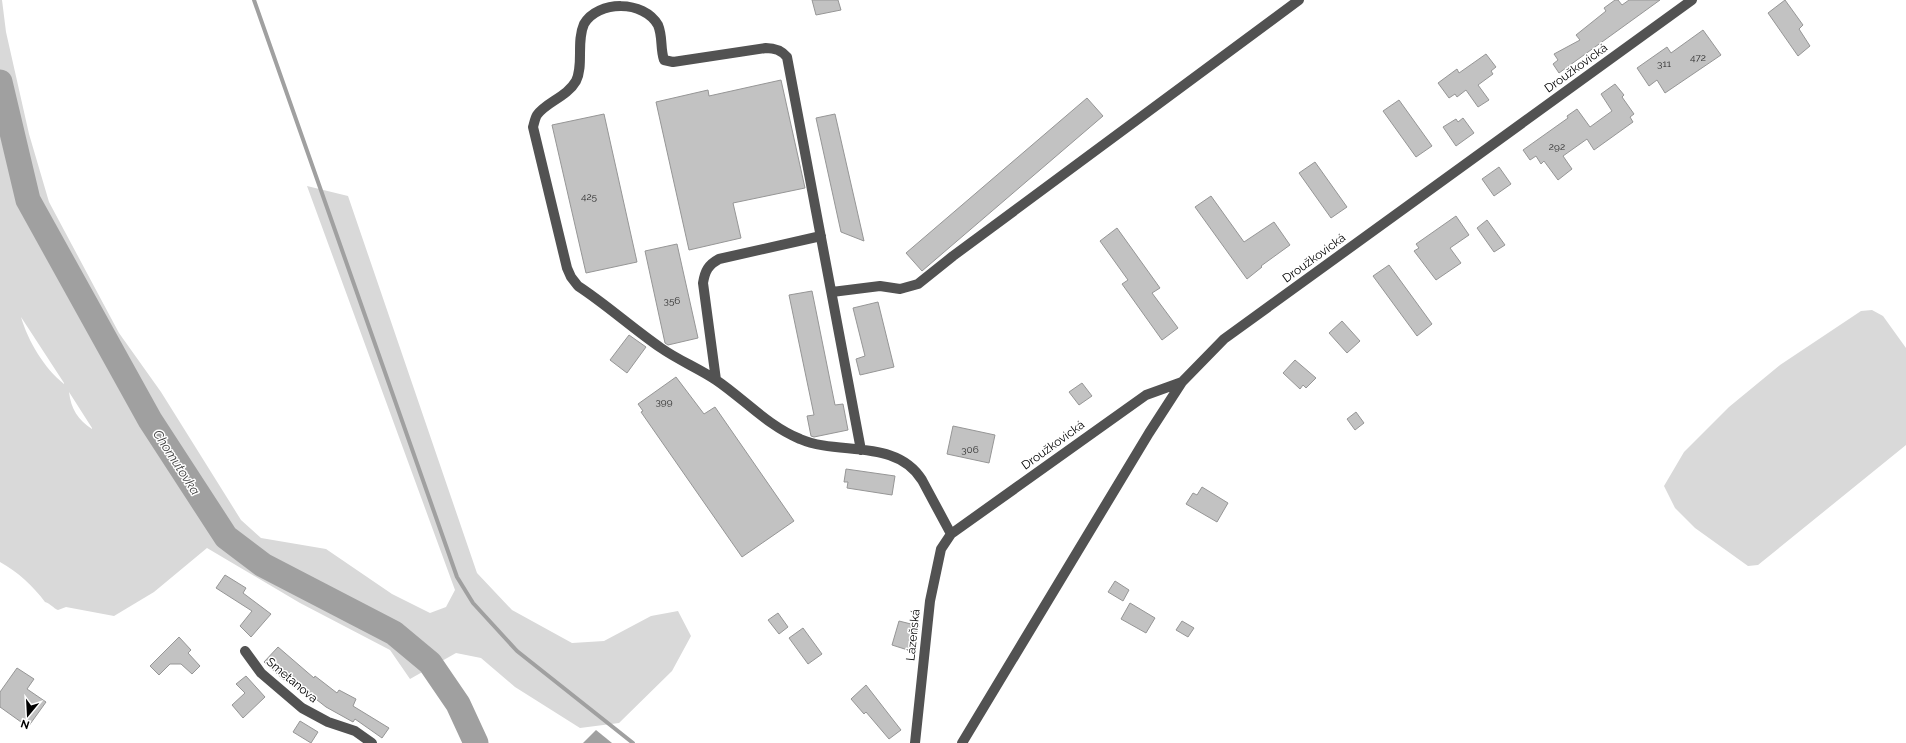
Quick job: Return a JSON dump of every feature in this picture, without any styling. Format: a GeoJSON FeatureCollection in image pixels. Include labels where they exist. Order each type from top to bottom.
{"type":"FeatureCollection","features":[{"type":"Feature","properties":{"kind":"street"},"geometry":{"type":"LineString","coordinates":[[832,292],[880,286],[900,289],[918,284],[953,256],[1299,0]]}},
{"type":"Feature","properties":{"kind":"street","name":"Droužkovická"},"geometry":{"type":"LineString","coordinates":[[951,534],[1146,395],[1182,382],[1224,339],[1692,0]]}},
{"type":"Feature","properties":{"kind":"street"},"geometry":{"type":"LineString","coordinates":[[862,450],[787,57],[775,48],[766,48],[674,62],[664,60],[661,51],[663,39],[657,24],[647,11],[632,3],[619,1],[605,3],[593,11],[585,23],[579,38],[580,54],[576,81],[557,101],[536,116],[533,127],[567,268],[571,277],[578,286],[661,348],[716,380],[782,430],[801,440],[895,457],[917,472],[951,534]]}},
{"type":"Feature","properties":{"kind":"street"},"geometry":{"type":"LineString","coordinates":[[716,380],[703,283],[705,272],[711,264],[720,258],[821,236]]}},
{"type":"Feature","properties":{"kind":"street"},"geometry":{"type":"LineString","coordinates":[[962,743],[1149,433],[1182,382]]}},
{"type":"Feature","properties":{"kind":"street","name":"Lázeňská"},"geometry":{"type":"LineString","coordinates":[[915,743],[930,601],[941,548],[951,534]]}},
{"type":"Feature","properties":{"kind":"street","name":"Smetanova"},"geometry":{"type":"LineString","coordinates":[[245,651],[261,673],[302,708],[328,722],[355,731],[372,743]]}},
{"type":"Feature","properties":{"kind":"shaded area"},"geometry":{"type":"Polygon","coordinates":[[[0,0],[2,0],[6,32],[29,134],[49,202],[119,333],[161,392],[241,520],[261,538],[326,549],[392,594],[430,613],[446,607],[455,590],[307,186],[348,196],[477,573],[512,610],[572,643],[604,641],[651,616],[678,611],[691,636],[672,671],[619,723],[580,728],[515,687],[481,658],[456,653],[410,679],[390,650],[300,603],[207,548],[154,592],[114,616],[66,607],[58,610],[45,602],[19,575],[0,562],[0,0]],[[21,317],[32,345],[43,362],[64,384],[64,383],[21,317]],[[69,392],[71,404],[76,414],[92,429],[92,428],[69,392]]]}},
{"type":"Feature","properties":{"kind":"shaded area"},"geometry":{"type":"Polygon","coordinates":[[[1872,310],[1883,316],[1906,348],[1906,445],[1758,565],[1748,566],[1695,528],[1675,508],[1664,486],[1684,452],[1729,407],[1780,365],[1861,311],[1872,310]]]}},
{"type":"Feature","properties":{"kind":"shaded area"},"geometry":{"type":"Polygon","coordinates":[[[596,730],[612,743],[583,743],[596,730]]]}},
{"type":"Feature","properties":{"kind":"building"},"geometry":{"type":"Polygon","coordinates":[[[812,0],[838,0],[841,10],[816,15],[812,0]]]}},
{"type":"Feature","properties":{"kind":"building"},"geometry":{"type":"Polygon","coordinates":[[[1615,0],[1618,0],[1622,5],[1629,0],[1660,0],[1559,73],[1553,64],[1558,60],[1554,54],[1580,40],[1576,35],[1606,11],[1604,8],[1615,0]]]}},
{"type":"Feature","properties":{"kind":"building"},"geometry":{"type":"Polygon","coordinates":[[[1785,0],[1803,25],[1799,29],[1810,46],[1798,56],[1768,13],[1785,0]]]}},
{"type":"Feature","properties":{"kind":"building"},"geometry":{"type":"Polygon","coordinates":[[[1703,30],[1721,55],[1665,93],[1657,80],[1649,86],[1637,68],[1667,47],[1671,53],[1703,30]]]}},
{"type":"Feature","properties":{"kind":"building"},"geometry":{"type":"Polygon","coordinates":[[[1486,54],[1496,67],[1491,71],[1493,74],[1478,85],[1489,100],[1478,107],[1466,90],[1457,97],[1455,94],[1449,98],[1438,83],[1457,69],[1459,73],[1486,54]]]}},
{"type":"Feature","properties":{"kind":"building"},"geometry":{"type":"Polygon","coordinates":[[[781,80],[805,188],[733,203],[741,238],[689,250],[656,102],[708,90],[709,96],[781,80]]]}},
{"type":"Feature","properties":{"kind":"building"},"geometry":{"type":"Polygon","coordinates":[[[1615,84],[1624,95],[1622,97],[1634,114],[1630,117],[1633,122],[1594,150],[1587,139],[1563,156],[1572,169],[1558,180],[1544,161],[1541,164],[1536,156],[1530,160],[1523,150],[1568,118],[1567,116],[1577,109],[1590,127],[1612,111],[1601,94],[1615,84]]]}},
{"type":"Feature","properties":{"kind":"building"},"geometry":{"type":"Polygon","coordinates":[[[1087,98],[1103,116],[922,271],[906,253],[1087,98]]]}},
{"type":"Feature","properties":{"kind":"building"},"geometry":{"type":"Polygon","coordinates":[[[1399,100],[1432,146],[1416,157],[1383,111],[1399,100]]]}},
{"type":"Feature","properties":{"kind":"building"},"geometry":{"type":"Polygon","coordinates":[[[604,114],[637,262],[586,273],[552,125],[604,114]]]}},
{"type":"Feature","properties":{"kind":"building"},"geometry":{"type":"Polygon","coordinates":[[[835,114],[864,241],[841,232],[816,118],[835,114]]]}},
{"type":"Feature","properties":{"kind":"building"},"geometry":{"type":"Polygon","coordinates":[[[1463,118],[1474,133],[1456,146],[1443,127],[1456,119],[1458,122],[1463,118]]]}},
{"type":"Feature","properties":{"kind":"building"},"geometry":{"type":"Polygon","coordinates":[[[1315,162],[1347,207],[1331,218],[1299,173],[1315,162]]]}},
{"type":"Feature","properties":{"kind":"building"},"geometry":{"type":"Polygon","coordinates":[[[1499,167],[1511,184],[1494,196],[1482,179],[1499,167]]]}},
{"type":"Feature","properties":{"kind":"building"},"geometry":{"type":"Polygon","coordinates":[[[1211,196],[1244,242],[1274,222],[1290,245],[1261,266],[1262,267],[1247,279],[1195,207],[1211,196]]]}},
{"type":"Feature","properties":{"kind":"building"},"geometry":{"type":"Polygon","coordinates":[[[1456,216],[1469,235],[1450,248],[1461,263],[1436,280],[1414,251],[1419,248],[1416,244],[1456,216]]]}},
{"type":"Feature","properties":{"kind":"building"},"geometry":{"type":"Polygon","coordinates":[[[1487,220],[1505,245],[1494,252],[1477,228],[1487,220]]]}},
{"type":"Feature","properties":{"kind":"building"},"geometry":{"type":"Polygon","coordinates":[[[1117,228],[1160,288],[1152,293],[1178,328],[1162,340],[1122,284],[1128,280],[1100,241],[1117,228]]]}},
{"type":"Feature","properties":{"kind":"building"},"geometry":{"type":"Polygon","coordinates":[[[677,244],[698,338],[668,345],[665,343],[645,251],[677,244]]]}},
{"type":"Feature","properties":{"kind":"building"},"geometry":{"type":"Polygon","coordinates":[[[1389,265],[1432,324],[1417,336],[1373,276],[1389,265]]]}},
{"type":"Feature","properties":{"kind":"building"},"geometry":{"type":"Polygon","coordinates":[[[812,291],[835,405],[843,404],[848,430],[814,437],[811,436],[807,416],[814,415],[789,295],[812,291]]]}},
{"type":"Feature","properties":{"kind":"building"},"geometry":{"type":"Polygon","coordinates":[[[878,302],[894,367],[860,375],[856,359],[865,356],[853,308],[878,302]]]}},
{"type":"Feature","properties":{"kind":"building"},"geometry":{"type":"Polygon","coordinates":[[[1342,321],[1360,341],[1347,353],[1329,333],[1342,321]]]}},
{"type":"Feature","properties":{"kind":"building"},"geometry":{"type":"Polygon","coordinates":[[[629,335],[646,347],[627,373],[610,360],[629,335]]]}},
{"type":"Feature","properties":{"kind":"building"},"geometry":{"type":"Polygon","coordinates":[[[1295,360],[1316,378],[1306,388],[1303,385],[1300,389],[1283,373],[1295,360]]]}},
{"type":"Feature","properties":{"kind":"building"},"geometry":{"type":"Polygon","coordinates":[[[676,377],[704,414],[715,407],[794,521],[742,557],[641,412],[643,411],[638,404],[676,377]]]}},
{"type":"Feature","properties":{"kind":"building"},"geometry":{"type":"Polygon","coordinates":[[[1082,383],[1092,396],[1079,405],[1069,392],[1082,383]]]}},
{"type":"Feature","properties":{"kind":"building"},"geometry":{"type":"Polygon","coordinates":[[[1356,412],[1364,423],[1355,430],[1347,419],[1356,412]]]}},
{"type":"Feature","properties":{"kind":"building"},"geometry":{"type":"Polygon","coordinates":[[[953,426],[995,435],[989,463],[947,454],[953,426]]]}},
{"type":"Feature","properties":{"kind":"building"},"geometry":{"type":"Polygon","coordinates":[[[846,469],[895,476],[892,495],[847,488],[848,482],[844,482],[846,469]]]}},
{"type":"Feature","properties":{"kind":"building"},"geometry":{"type":"Polygon","coordinates":[[[1202,487],[1228,503],[1217,522],[1186,504],[1193,493],[1197,495],[1202,487]]]}},
{"type":"Feature","properties":{"kind":"building"},"geometry":{"type":"Polygon","coordinates":[[[225,575],[246,588],[243,593],[271,614],[251,637],[240,626],[252,611],[216,588],[225,575]]]}},
{"type":"Feature","properties":{"kind":"building"},"geometry":{"type":"Polygon","coordinates":[[[1115,581],[1129,590],[1123,601],[1108,592],[1115,581]]]}},
{"type":"Feature","properties":{"kind":"building"},"geometry":{"type":"Polygon","coordinates":[[[1130,603],[1155,618],[1146,633],[1121,619],[1130,603]]]}},
{"type":"Feature","properties":{"kind":"building"},"geometry":{"type":"Polygon","coordinates":[[[778,613],[788,627],[779,634],[768,620],[778,613]]]}},
{"type":"Feature","properties":{"kind":"building"},"geometry":{"type":"Polygon","coordinates":[[[899,621],[919,626],[911,651],[892,645],[899,621]]]}},
{"type":"Feature","properties":{"kind":"building"},"geometry":{"type":"Polygon","coordinates":[[[1182,621],[1194,628],[1188,637],[1176,630],[1182,621]]]}},
{"type":"Feature","properties":{"kind":"building"},"geometry":{"type":"Polygon","coordinates":[[[803,628],[822,654],[808,664],[789,638],[803,628]]]}},
{"type":"Feature","properties":{"kind":"building"},"geometry":{"type":"Polygon","coordinates":[[[179,637],[191,650],[188,653],[200,666],[192,674],[181,664],[170,664],[159,675],[150,666],[179,637]]]}},
{"type":"Feature","properties":{"kind":"building"},"geometry":{"type":"Polygon","coordinates":[[[278,647],[314,678],[315,676],[337,693],[339,690],[356,699],[353,706],[389,728],[382,738],[355,719],[353,722],[326,707],[298,685],[295,688],[285,679],[284,680],[264,662],[278,647]]]}},
{"type":"Feature","properties":{"kind":"building"},"geometry":{"type":"Polygon","coordinates":[[[17,668],[34,679],[27,689],[46,702],[28,727],[0,707],[0,692],[17,668]]]}},
{"type":"Feature","properties":{"kind":"building"},"geometry":{"type":"Polygon","coordinates":[[[246,676],[265,697],[243,718],[232,705],[245,693],[236,684],[246,676]]]}},
{"type":"Feature","properties":{"kind":"building"},"geometry":{"type":"Polygon","coordinates":[[[866,685],[901,730],[889,739],[866,712],[864,714],[851,699],[866,685]]]}},
{"type":"Feature","properties":{"kind":"building"},"geometry":{"type":"Polygon","coordinates":[[[300,721],[318,732],[311,743],[293,732],[300,721]]]}},
{"type":"Feature","properties":{"kind":"waterway"},"geometry":{"type":"LineString","coordinates":[[254,0],[457,577],[473,603],[517,651],[633,743]]}},
{"type":"Feature","properties":{"kind":"waterway","name":"Chomutovka"},"geometry":{"type":"LineString","coordinates":[[0,82],[28,200],[150,420],[226,537],[263,565],[394,633],[430,663],[458,704],[476,743]]}}]}
